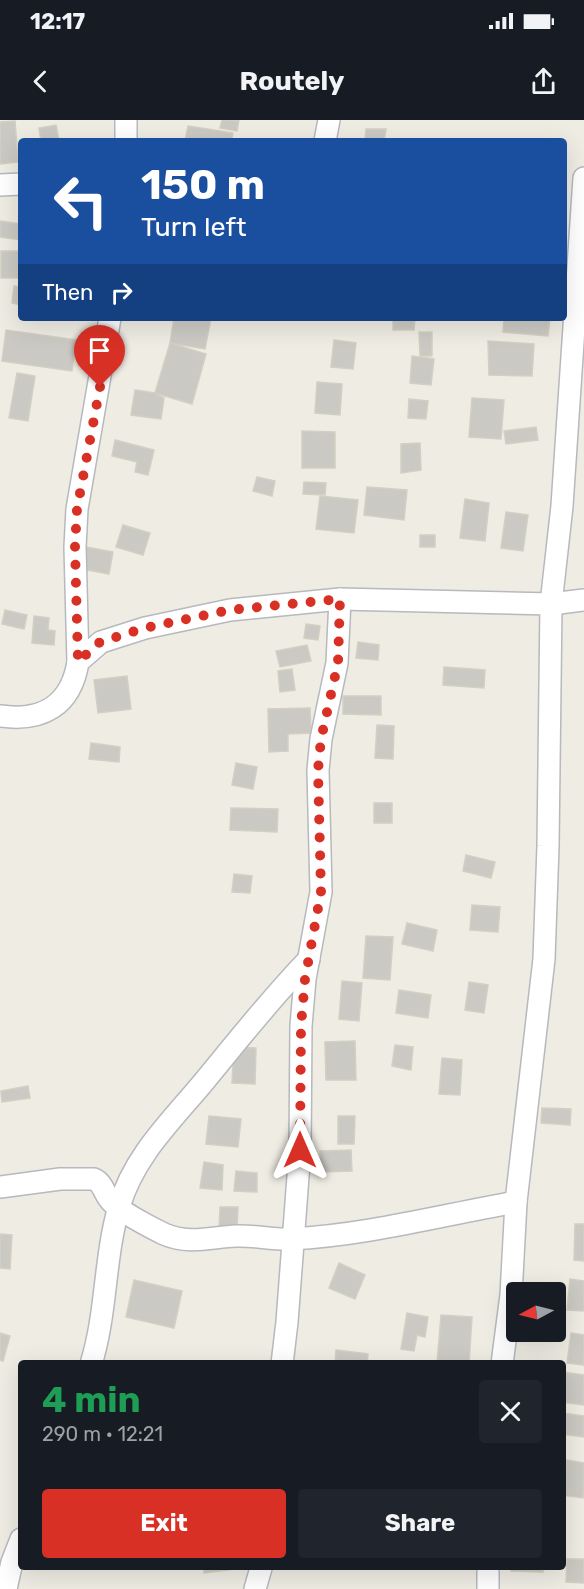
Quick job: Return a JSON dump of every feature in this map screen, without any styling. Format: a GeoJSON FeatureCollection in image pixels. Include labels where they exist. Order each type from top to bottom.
{"type":"FeatureCollection","features":[{"type":"Feature","properties":{"kind":"street"},"geometry":{"type":"LineString","coordinates":[[126,120],[126,138]]}},
{"type":"Feature","properties":{"kind":"street"},"geometry":{"type":"LineString","coordinates":[[326,138],[329,120]]}},
{"type":"Feature","properties":{"kind":"street"},"geometry":{"type":"LineString","coordinates":[[503,1360],[511,1295],[516,1202],[533,1070],[547,906],[551,604],[562,506],[584,178]]}},
{"type":"Feature","properties":{"kind":"street"},"geometry":{"type":"LineString","coordinates":[[0,185],[18,184]]}},
{"type":"Feature","properties":{"kind":"street"},"geometry":{"type":"LineString","coordinates":[[0,716],[22,719],[48,712],[67,694],[75,676],[78,662],[75,547],[77,509],[110,321]]}},
{"type":"Feature","properties":{"kind":"street"},"geometry":{"type":"LineString","coordinates":[[282,1360],[300,1150],[301,1026],[309,959],[321,892],[318,770],[321,739],[338,663],[340,599]]}},
{"type":"Feature","properties":{"kind":"street"},"geometry":{"type":"LineString","coordinates":[[78,662],[100,642],[145,628],[230,610],[340,599],[551,604],[584,600]]}},
{"type":"Feature","properties":{"kind":"street"},"geometry":{"type":"LineString","coordinates":[[92,1360],[119,1207],[132,1172],[150,1145],[270,1000],[309,959]]}},
{"type":"Feature","properties":{"kind":"street"},"geometry":{"type":"LineString","coordinates":[[0,1187],[37,1181],[89,1178],[99,1181],[111,1201],[119,1207],[165,1234],[189,1241],[241,1235],[272,1240],[352,1233],[516,1202]]}},
{"type":"Feature","properties":{"kind":"street"},"geometry":{"type":"LineString","coordinates":[[6,1589],[18,1547]]}},
{"type":"Feature","properties":{"kind":"street"},"geometry":{"type":"LineString","coordinates":[[255,1589],[260,1570]]}},
{"type":"Feature","properties":{"kind":"street"},"geometry":{"type":"LineString","coordinates":[[488,1570],[488,1589]]}},
{"type":"Feature","properties":{"kind":"building"},"geometry":{"type":"Polygon","coordinates":[[[222,120],[239,120],[237,131],[220,128],[222,120]]]}},
{"type":"Feature","properties":{"kind":"building"},"geometry":{"type":"Polygon","coordinates":[[[15,121],[18,162],[0,164],[0,122],[15,121]]]}},
{"type":"Feature","properties":{"kind":"building"},"geometry":{"type":"Polygon","coordinates":[[[56,125],[58,138],[41,138],[39,128],[56,125]]]}},
{"type":"Feature","properties":{"kind":"building"},"geometry":{"type":"Polygon","coordinates":[[[188,126],[233,133],[232,138],[186,138],[188,126]]]}},
{"type":"Feature","properties":{"kind":"building"},"geometry":{"type":"Polygon","coordinates":[[[366,129],[386,129],[384,138],[365,138],[366,129]]]}},
{"type":"Feature","properties":{"kind":"building"},"geometry":{"type":"Polygon","coordinates":[[[0,221],[18,224],[18,240],[0,237],[0,221]]]}},
{"type":"Feature","properties":{"kind":"building"},"geometry":{"type":"Polygon","coordinates":[[[1,251],[18,251],[18,278],[1,278],[1,251]]]}},
{"type":"Feature","properties":{"kind":"building"},"geometry":{"type":"Polygon","coordinates":[[[14,286],[18,287],[18,304],[12,303],[14,286]]]}},
{"type":"Feature","properties":{"kind":"building"},"geometry":{"type":"Polygon","coordinates":[[[174,321],[210,321],[205,349],[170,343],[174,321]]]}},
{"type":"Feature","properties":{"kind":"building"},"geometry":{"type":"Polygon","coordinates":[[[393,321],[415,321],[414,330],[393,330],[393,321]]]}},
{"type":"Feature","properties":{"kind":"building"},"geometry":{"type":"Polygon","coordinates":[[[504,321],[550,321],[548,336],[503,332],[504,321]]]}},
{"type":"Feature","properties":{"kind":"building"},"geometry":{"type":"Polygon","coordinates":[[[6,330],[76,340],[72,371],[2,361],[6,330]]]}},
{"type":"Feature","properties":{"kind":"building"},"geometry":{"type":"Polygon","coordinates":[[[419,332],[432,332],[432,356],[420,356],[419,332]]]}},
{"type":"Feature","properties":{"kind":"building"},"geometry":{"type":"Polygon","coordinates":[[[334,340],[356,343],[353,369],[331,367],[334,340]]]}},
{"type":"Feature","properties":{"kind":"building"},"geometry":{"type":"Polygon","coordinates":[[[488,341],[534,344],[532,376],[489,375],[488,341]]]}},
{"type":"Feature","properties":{"kind":"building"},"geometry":{"type":"Polygon","coordinates":[[[170,343],[206,354],[192,404],[155,393],[170,343]]]}},
{"type":"Feature","properties":{"kind":"building"},"geometry":{"type":"Polygon","coordinates":[[[412,356],[434,359],[431,385],[410,383],[412,356]]]}},
{"type":"Feature","properties":{"kind":"building"},"geometry":{"type":"Polygon","coordinates":[[[17,373],[35,376],[28,421],[9,418],[17,373]]]}},
{"type":"Feature","properties":{"kind":"building"},"geometry":{"type":"Polygon","coordinates":[[[317,382],[342,384],[340,415],[315,413],[317,382]]]}},
{"type":"Feature","properties":{"kind":"building"},"geometry":{"type":"Polygon","coordinates":[[[135,390],[155,393],[164,398],[161,419],[131,415],[135,390]]]}},
{"type":"Feature","properties":{"kind":"building"},"geometry":{"type":"Polygon","coordinates":[[[472,398],[504,400],[501,439],[469,437],[472,398]]]}},
{"type":"Feature","properties":{"kind":"building"},"geometry":{"type":"Polygon","coordinates":[[[409,399],[428,401],[426,419],[408,418],[409,399]]]}},
{"type":"Feature","properties":{"kind":"building"},"geometry":{"type":"Polygon","coordinates":[[[536,427],[538,440],[506,444],[504,431],[536,427]]]}},
{"type":"Feature","properties":{"kind":"building"},"geometry":{"type":"Polygon","coordinates":[[[302,431],[335,432],[335,468],[302,468],[302,431]]]}},
{"type":"Feature","properties":{"kind":"building"},"geometry":{"type":"Polygon","coordinates":[[[115,440],[154,450],[148,475],[135,472],[137,462],[112,456],[115,440]]]}},
{"type":"Feature","properties":{"kind":"building"},"geometry":{"type":"Polygon","coordinates":[[[420,443],[421,470],[401,473],[401,444],[420,443]]]}},
{"type":"Feature","properties":{"kind":"building"},"geometry":{"type":"Polygon","coordinates":[[[257,477],[275,481],[272,496],[253,491],[257,477]]]}},
{"type":"Feature","properties":{"kind":"building"},"geometry":{"type":"Polygon","coordinates":[[[304,482],[326,483],[325,495],[303,494],[304,482]]]}},
{"type":"Feature","properties":{"kind":"building"},"geometry":{"type":"Polygon","coordinates":[[[367,487],[407,490],[404,520],[364,515],[367,487]]]}},
{"type":"Feature","properties":{"kind":"building"},"geometry":{"type":"Polygon","coordinates":[[[320,496],[358,500],[354,533],[316,529],[320,496]]]}},
{"type":"Feature","properties":{"kind":"building"},"geometry":{"type":"Polygon","coordinates":[[[465,499],[489,503],[485,541],[460,538],[465,499]]]}},
{"type":"Feature","properties":{"kind":"building"},"geometry":{"type":"Polygon","coordinates":[[[506,512],[528,515],[523,551],[501,548],[506,512]]]}},
{"type":"Feature","properties":{"kind":"building"},"geometry":{"type":"Polygon","coordinates":[[[123,525],[150,533],[143,555],[116,547],[123,525]]]}},
{"type":"Feature","properties":{"kind":"building"},"geometry":{"type":"Polygon","coordinates":[[[420,535],[435,535],[435,547],[420,547],[420,535]]]}},
{"type":"Feature","properties":{"kind":"building"},"geometry":{"type":"Polygon","coordinates":[[[81,546],[113,552],[109,574],[77,568],[81,546]]]}},
{"type":"Feature","properties":{"kind":"building"},"geometry":{"type":"Polygon","coordinates":[[[5,610],[27,615],[24,629],[2,624],[5,610]]]}},
{"type":"Feature","properties":{"kind":"building"},"geometry":{"type":"Polygon","coordinates":[[[34,616],[49,618],[48,630],[55,631],[54,645],[32,643],[34,616]]]}},
{"type":"Feature","properties":{"kind":"building"},"geometry":{"type":"Polygon","coordinates":[[[306,624],[320,626],[318,640],[304,638],[306,624]]]}},
{"type":"Feature","properties":{"kind":"building"},"geometry":{"type":"Polygon","coordinates":[[[358,642],[379,645],[378,660],[356,658],[358,642]]]}},
{"type":"Feature","properties":{"kind":"building"},"geometry":{"type":"Polygon","coordinates":[[[307,645],[311,661],[280,667],[276,651],[307,645]]]}},
{"type":"Feature","properties":{"kind":"building"},"geometry":{"type":"Polygon","coordinates":[[[444,667],[485,670],[484,688],[443,685],[444,667]]]}},
{"type":"Feature","properties":{"kind":"building"},"geometry":{"type":"Polygon","coordinates":[[[292,669],[295,690],[280,692],[278,671],[292,669]]]}},
{"type":"Feature","properties":{"kind":"building"},"geometry":{"type":"Polygon","coordinates":[[[127,676],[131,709],[98,713],[94,680],[127,676]]]}},
{"type":"Feature","properties":{"kind":"building"},"geometry":{"type":"Polygon","coordinates":[[[343,696],[381,696],[381,715],[343,714],[343,696]]]}},
{"type":"Feature","properties":{"kind":"building"},"geometry":{"type":"Polygon","coordinates":[[[310,708],[311,733],[288,734],[288,751],[269,752],[268,709],[310,708]]]}},
{"type":"Feature","properties":{"kind":"building"},"geometry":{"type":"Polygon","coordinates":[[[377,725],[394,726],[393,759],[375,758],[377,725]]]}},
{"type":"Feature","properties":{"kind":"building"},"geometry":{"type":"Polygon","coordinates":[[[91,743],[120,747],[119,762],[89,759],[91,743]]]}},
{"type":"Feature","properties":{"kind":"building"},"geometry":{"type":"Polygon","coordinates":[[[236,763],[257,767],[253,789],[232,785],[236,763]]]}},
{"type":"Feature","properties":{"kind":"building"},"geometry":{"type":"Polygon","coordinates":[[[374,803],[392,803],[392,823],[374,823],[374,803]]]}},
{"type":"Feature","properties":{"kind":"building"},"geometry":{"type":"Polygon","coordinates":[[[231,808],[278,809],[277,832],[230,830],[231,808]]]}},
{"type":"Feature","properties":{"kind":"building"},"geometry":{"type":"Polygon","coordinates":[[[466,855],[495,862],[491,878],[463,871],[466,855]]]}},
{"type":"Feature","properties":{"kind":"building"},"geometry":{"type":"Polygon","coordinates":[[[234,874],[252,876],[250,893],[232,892],[234,874]]]}},
{"type":"Feature","properties":{"kind":"building"},"geometry":{"type":"Polygon","coordinates":[[[472,905],[500,907],[498,932],[470,930],[472,905]]]}},
{"type":"Feature","properties":{"kind":"building"},"geometry":{"type":"Polygon","coordinates":[[[407,923],[437,930],[433,951],[402,944],[407,923]]]}},
{"type":"Feature","properties":{"kind":"building"},"geometry":{"type":"Polygon","coordinates":[[[366,936],[393,937],[390,980],[363,978],[366,936]]]}},
{"type":"Feature","properties":{"kind":"building"},"geometry":{"type":"Polygon","coordinates":[[[342,981],[362,983],[359,1021],[339,1019],[342,981]]]}},
{"type":"Feature","properties":{"kind":"building"},"geometry":{"type":"Polygon","coordinates":[[[469,982],[488,985],[484,1013],[465,1010],[469,982]]]}},
{"type":"Feature","properties":{"kind":"building"},"geometry":{"type":"Polygon","coordinates":[[[399,990],[431,995],[428,1018],[396,1013],[399,990]]]}},
{"type":"Feature","properties":{"kind":"building"},"geometry":{"type":"Polygon","coordinates":[[[355,1041],[356,1080],[326,1080],[325,1042],[355,1041]]]}},
{"type":"Feature","properties":{"kind":"building"},"geometry":{"type":"Polygon","coordinates":[[[395,1045],[413,1047],[411,1070],[392,1066],[395,1045]]]}},
{"type":"Feature","properties":{"kind":"building"},"geometry":{"type":"Polygon","coordinates":[[[234,1047],[256,1048],[255,1084],[232,1083],[234,1047]]]}},
{"type":"Feature","properties":{"kind":"building"},"geometry":{"type":"Polygon","coordinates":[[[442,1058],[462,1060],[460,1095],[439,1094],[442,1058]]]}},
{"type":"Feature","properties":{"kind":"building"},"geometry":{"type":"Polygon","coordinates":[[[28,1086],[30,1098],[2,1102],[1,1091],[28,1086]]]}},
{"type":"Feature","properties":{"kind":"building"},"geometry":{"type":"Polygon","coordinates":[[[542,1108],[571,1109],[570,1125],[541,1123],[542,1108]]]}},
{"type":"Feature","properties":{"kind":"building"},"geometry":{"type":"Polygon","coordinates":[[[209,1116],[241,1119],[238,1147],[206,1144],[209,1116]]]}},
{"type":"Feature","properties":{"kind":"building"},"geometry":{"type":"Polygon","coordinates":[[[338,1116],[355,1116],[354,1144],[338,1144],[338,1116]]]}},
{"type":"Feature","properties":{"kind":"building"},"geometry":{"type":"Polygon","coordinates":[[[351,1150],[352,1171],[321,1172],[320,1151],[351,1150]]]}},
{"type":"Feature","properties":{"kind":"building"},"geometry":{"type":"Polygon","coordinates":[[[204,1162],[223,1165],[222,1190],[200,1188],[204,1162]]]}},
{"type":"Feature","properties":{"kind":"building"},"geometry":{"type":"Polygon","coordinates":[[[236,1171],[257,1173],[257,1192],[234,1191],[236,1171]]]}},
{"type":"Feature","properties":{"kind":"building"},"geometry":{"type":"Polygon","coordinates":[[[220,1207],[238,1207],[237,1231],[219,1231],[220,1207]]]}},
{"type":"Feature","properties":{"kind":"building"},"geometry":{"type":"Polygon","coordinates":[[[575,1224],[584,1224],[584,1261],[574,1260],[575,1224]]]}},
{"type":"Feature","properties":{"kind":"building"},"geometry":{"type":"Polygon","coordinates":[[[0,1234],[12,1235],[10,1269],[0,1268],[0,1234]]]}},
{"type":"Feature","properties":{"kind":"building"},"geometry":{"type":"Polygon","coordinates":[[[339,1263],[365,1275],[355,1299],[329,1288],[339,1263]]]}},
{"type":"Feature","properties":{"kind":"building"},"geometry":{"type":"Polygon","coordinates":[[[570,1279],[584,1281],[584,1311],[567,1310],[570,1279]]]}},
{"type":"Feature","properties":{"kind":"building"},"geometry":{"type":"Polygon","coordinates":[[[134,1280],[182,1291],[174,1328],[126,1317],[134,1280]]]}},
{"type":"Feature","properties":{"kind":"building"},"geometry":{"type":"Polygon","coordinates":[[[407,1313],[428,1317],[425,1337],[417,1335],[414,1351],[401,1349],[407,1313]]]}},
{"type":"Feature","properties":{"kind":"building"},"geometry":{"type":"Polygon","coordinates":[[[441,1315],[472,1317],[469,1360],[437,1360],[441,1315]]]}},
{"type":"Feature","properties":{"kind":"building"},"geometry":{"type":"Polygon","coordinates":[[[0,1333],[10,1336],[3,1361],[0,1360],[0,1333]]]}},
{"type":"Feature","properties":{"kind":"building"},"geometry":{"type":"Polygon","coordinates":[[[571,1333],[584,1335],[584,1365],[567,1363],[571,1333]]]}},
{"type":"Feature","properties":{"kind":"building"},"geometry":{"type":"Polygon","coordinates":[[[336,1350],[368,1354],[367,1360],[335,1360],[336,1350]]]}},
{"type":"Feature","properties":{"kind":"building"},"geometry":{"type":"Polygon","coordinates":[[[566,1373],[584,1375],[584,1405],[566,1403],[566,1373]]]}},
{"type":"Feature","properties":{"kind":"building"},"geometry":{"type":"Polygon","coordinates":[[[566,1414],[584,1416],[584,1437],[566,1435],[566,1414]]]}},
{"type":"Feature","properties":{"kind":"building"},"geometry":{"type":"Polygon","coordinates":[[[567,1460],[584,1463],[583,1498],[566,1496],[567,1460]]]}},
{"type":"Feature","properties":{"kind":"building"},"geometry":{"type":"Polygon","coordinates":[[[567,1559],[584,1559],[584,1583],[566,1582],[567,1559]]]}},
{"type":"Feature","properties":{"kind":"building"},"geometry":{"type":"Polygon","coordinates":[[[204,1570],[227,1570],[204,1573],[204,1570]]]}},
{"type":"Feature","properties":{"kind":"building"},"geometry":{"type":"Polygon","coordinates":[[[543,1570],[543,1572],[511,1571],[543,1570]]]}},
{"type":"Feature","properties":{"kind":"route"},"geometry":{"type":"LineString","coordinates":[[100,387],[77,509],[75,547],[78,662],[100,642],[145,628],[230,610],[340,599],[338,663],[321,739],[318,770],[321,892],[305,979],[301,1026],[300,1150]]}}]}
